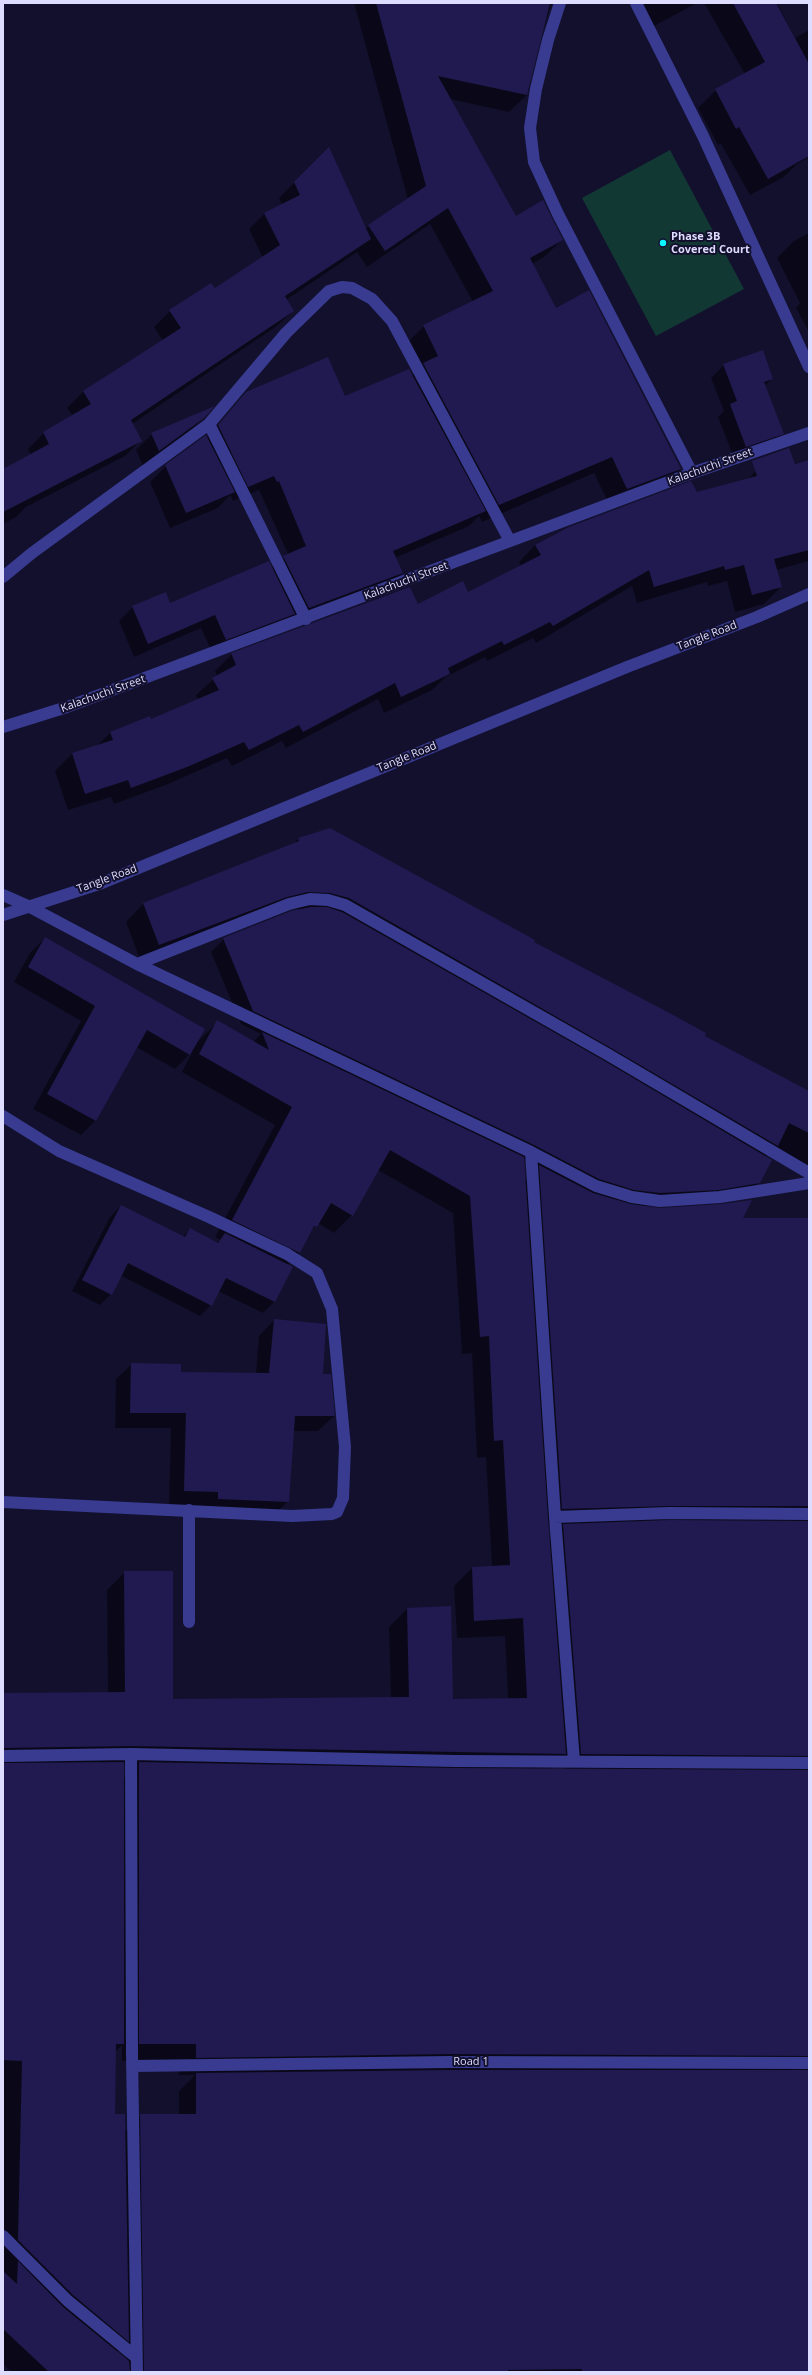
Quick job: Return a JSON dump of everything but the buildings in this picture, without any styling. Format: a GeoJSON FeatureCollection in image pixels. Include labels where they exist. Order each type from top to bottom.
{"type":"FeatureCollection","features":[{"type":"Feature","properties":{"kind":"street"},"geometry":{"type":"LineString","coordinates":[[560,3],[548,40],[536,89],[530,128],[534,162],[558,214],[692,473]]}},
{"type":"Feature","properties":{"kind":"street"},"geometry":{"type":"LineString","coordinates":[[636,3],[703,136],[809,367]]}},
{"type":"Feature","properties":{"kind":"street"},"geometry":{"type":"LineString","coordinates":[[3,577],[32,553],[209,424],[286,332],[329,291],[342,287],[352,288],[376,302],[392,321],[510,541]]}},
{"type":"Feature","properties":{"kind":"street"},"geometry":{"type":"LineString","coordinates":[[209,424],[306,618]]}},
{"type":"Feature","properties":{"kind":"street","name":"Kalachuchi Street"},"geometry":{"type":"LineString","coordinates":[[3,728],[67,708],[692,473],[809,433]]}},
{"type":"Feature","properties":{"kind":"street","name":"Tangle Road"},"geometry":{"type":"LineString","coordinates":[[3,915],[102,883],[619,670],[757,617],[809,594]]}},
{"type":"Feature","properties":{"kind":"street"},"geometry":{"type":"LineString","coordinates":[[3,895],[28,906],[137,964],[531,1152],[596,1186],[632,1197],[660,1201],[700,1199],[809,1183]]}},
{"type":"Feature","properties":{"kind":"street"},"geometry":{"type":"LineString","coordinates":[[137,964],[289,904],[310,899],[328,900],[345,905],[607,1054],[809,1173]]}},
{"type":"Feature","properties":{"kind":"street"},"geometry":{"type":"LineString","coordinates":[[3,1117],[59,1151],[287,1254],[317,1273],[332,1309],[345,1447],[342,1498],[340,1507],[337,1512],[322,1515],[3,1502]]}},
{"type":"Feature","properties":{"kind":"street"},"geometry":{"type":"LineString","coordinates":[[531,1152],[555,1517],[574,1761]]}},
{"type":"Feature","properties":{"kind":"street"},"geometry":{"type":"LineString","coordinates":[[189,1510],[189,1622]]}},
{"type":"Feature","properties":{"kind":"street"},"geometry":{"type":"LineString","coordinates":[[555,1517],[699,1513],[809,1514]]}},
{"type":"Feature","properties":{"kind":"street"},"geometry":{"type":"LineString","coordinates":[[131,1754],[132,2066],[137,2372]]}},
{"type":"Feature","properties":{"kind":"street"},"geometry":{"type":"LineString","coordinates":[[3,1756],[131,1754],[809,1763]]}},
{"type":"Feature","properties":{"kind":"street","name":"Road 1"},"geometry":{"type":"LineString","coordinates":[[132,2066],[450,2062],[809,2063]]}},
{"type":"Feature","properties":{"kind":"street"},"geometry":{"type":"LineString","coordinates":[[3,2236],[68,2301],[136,2357]]}},
{"type":"Feature","properties":{"kind":"green space","name":"Phase 3B Covered Court"},"geometry":{"type":"Polygon","coordinates":[[[670,150],[744,289],[656,336],[582,198],[670,150]]]}},
{"type":"Feature","properties":{"kind":"place","name":"Phase 3B Covered Court"},"geometry":{"type":"Point","coordinates":[663,243]}}]}
